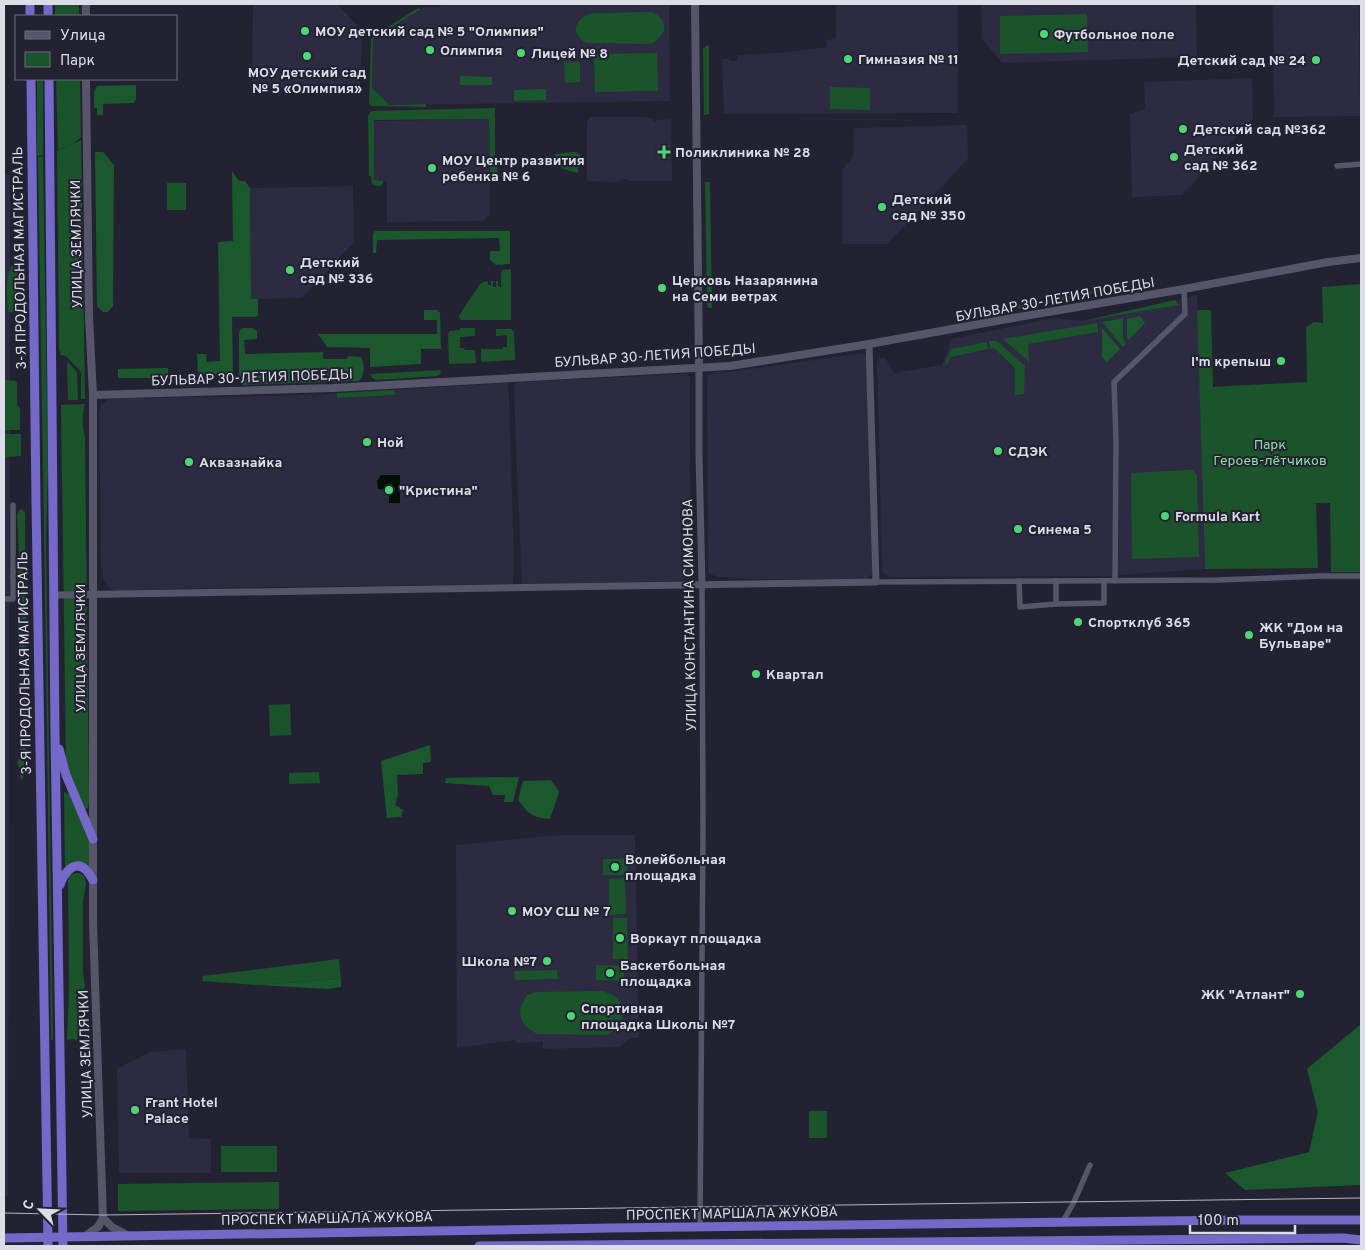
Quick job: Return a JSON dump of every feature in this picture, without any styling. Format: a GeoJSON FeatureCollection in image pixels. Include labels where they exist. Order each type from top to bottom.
{"type":"FeatureCollection","features":[{"type":"Feature","properties":{"kind":"highway","name":"3-Я ПРОДОЛЬНАЯ МАГИСТРАЛЬ"},"geometry":{"type":"LineString","coordinates":[[31,80],[48,1246]]}},
{"type":"Feature","properties":{"kind":"highway"},"geometry":{"type":"LineString","coordinates":[[49,80],[55,735],[63,1246]]}},
{"type":"Feature","properties":{"kind":"highway"},"geometry":{"type":"LineString","coordinates":[[55,735],[66,775],[93,840]]}},
{"type":"Feature","properties":{"kind":"highway"},"geometry":{"type":"LineString","coordinates":[[58,890],[62,878],[68,869],[77,866],[85,869],[93,880]]}},
{"type":"Feature","properties":{"kind":"highway","name":"ПРОСПЕКТ МАРШАЛА ЖУКОВА"},"geometry":{"type":"LineString","coordinates":[[4,1238],[700,1227],[1361,1220]]}},
{"type":"Feature","properties":{"kind":"highway"},"geometry":{"type":"LineString","coordinates":[[479,1246],[1343,1238],[1361,1240]]}},
{"type":"Feature","properties":{"kind":"main road","name":"УЛИЦА КОНСТАНТИНА СИМОНОВА"},"geometry":{"type":"LineString","coordinates":[[695,4],[699,368]]}},
{"type":"Feature","properties":{"kind":"main road","name":"УЛИЦА ЗЕМЛЯЧКИ"},"geometry":{"type":"LineString","coordinates":[[86,80],[89,316],[93,395],[93,880],[103,1218]]}},
{"type":"Feature","properties":{"kind":"main road","name":"БУЛЬВАР 30-ЛЕТИЯ ПОБЕДЫ"},"geometry":{"type":"LineString","coordinates":[[93,395],[333,388],[730,366],[869,344],[1023,316],[1184,290],[1328,262],[1361,258]]}},
{"type":"Feature","properties":{"kind":"main road"},"geometry":{"type":"LineString","coordinates":[[85,1236],[98,1227],[103,1218],[112,1227],[127,1235]]}},
{"type":"Feature","properties":{"kind":"street"},"geometry":{"type":"LineString","coordinates":[[1337,166],[1361,164]]}},
{"type":"Feature","properties":{"kind":"street"},"geometry":{"type":"LineString","coordinates":[[1115,581],[1116,440],[1114,382],[1185,314],[1184,290]]}},
{"type":"Feature","properties":{"kind":"street"},"geometry":{"type":"LineString","coordinates":[[869,344],[876,582]]}},
{"type":"Feature","properties":{"kind":"street","name":"УЛИЦА КОНСТАНТИНА СИМОНОВА"},"geometry":{"type":"LineString","coordinates":[[699,368],[704,830],[700,1227]]}},
{"type":"Feature","properties":{"kind":"street"},"geometry":{"type":"LineString","coordinates":[[4,599],[13,599],[13,505]]}},
{"type":"Feature","properties":{"kind":"street"},"geometry":{"type":"LineString","coordinates":[[54,599],[59,594],[876,582],[1218,580],[1361,576]]}},
{"type":"Feature","properties":{"kind":"street"},"geometry":{"type":"LineString","coordinates":[[1019,581],[1020,606],[1104,603],[1104,581]]}},
{"type":"Feature","properties":{"kind":"street"},"geometry":{"type":"LineString","coordinates":[[1056,581],[1056,604]]}},
{"type":"Feature","properties":{"kind":"street"},"geometry":{"type":"LineString","coordinates":[[1062,1223],[1074,1202],[1090,1165]]}},
{"type":"Feature","properties":{"kind":"shaded area","name":"МОУ детский сад № 5 «Олимпия»"},"geometry":{"type":"Polygon","coordinates":[[[253,4],[337,4],[357,25],[362,39],[360,93],[252,93],[253,4]]]}},
{"type":"Feature","properties":{"kind":"shaded area","name":"Лицей № 8"},"geometry":{"type":"Polygon","coordinates":[[[442,4],[669,4],[670,101],[390,105],[372,88],[373,39],[424,7],[440,7],[442,4]]]}},
{"type":"Feature","properties":{"kind":"shaded area","name":"Гимназия № 11"},"geometry":{"type":"Polygon","coordinates":[[[836,4],[958,4],[958,113],[724,114],[722,59],[737,61],[737,55],[779,53],[827,47],[826,40],[836,39],[836,4]]]}},
{"type":"Feature","properties":{"kind":"shaded area"},"geometry":{"type":"Polygon","coordinates":[[[981,4],[1196,4],[1197,57],[1002,63],[982,39],[981,4]]]}},
{"type":"Feature","properties":{"kind":"shaded area","name":"Детский сад № 24"},"geometry":{"type":"Polygon","coordinates":[[[1273,4],[1359,4],[1360,116],[1274,117],[1273,4]]]}},
{"type":"Feature","properties":{"kind":"shaded area","name":"Детский сад № 362"},"geometry":{"type":"Polygon","coordinates":[[[1252,78],[1253,119],[1182,195],[1132,197],[1130,114],[1145,109],[1144,82],[1252,78]]]}},
{"type":"Feature","properties":{"kind":"shaded area"},"geometry":{"type":"Polygon","coordinates":[[[590,117],[646,117],[653,119],[653,122],[671,119],[672,181],[631,181],[621,179],[618,182],[588,181],[587,122],[590,117]]]}},
{"type":"Feature","properties":{"kind":"shaded area","name":"МОУ Центр развития ребенка № 6"},"geometry":{"type":"Polygon","coordinates":[[[489,119],[490,214],[483,221],[387,222],[387,181],[374,181],[374,121],[489,119]]]}},
{"type":"Feature","properties":{"kind":"shaded area","name":"Детский сад № 350"},"geometry":{"type":"Polygon","coordinates":[[[967,125],[968,159],[887,244],[842,244],[842,170],[853,157],[854,128],[967,125]]]}},
{"type":"Feature","properties":{"kind":"shaded area"},"geometry":{"type":"Polygon","coordinates":[[[4,175],[10,175],[8,1196],[4,1196],[4,175]]]}},
{"type":"Feature","properties":{"kind":"shaded area","name":"Детский сад № 336"},"geometry":{"type":"Polygon","coordinates":[[[353,186],[354,242],[302,298],[251,299],[250,188],[353,186]]]}},
{"type":"Feature","properties":{"kind":"shaded area"},"geometry":{"type":"Polygon","coordinates":[[[1197,295],[1205,569],[1106,576],[889,577],[883,573],[877,363],[879,359],[886,359],[894,373],[942,365],[952,339],[1053,318],[1083,321],[1197,295]]]}},
{"type":"Feature","properties":{"kind":"shaded area"},"geometry":{"type":"Polygon","coordinates":[[[863,353],[867,358],[873,573],[865,579],[753,579],[717,577],[709,573],[708,376],[715,372],[729,372],[863,353]]]}},
{"type":"Feature","properties":{"kind":"shaded area"},"geometry":{"type":"Polygon","coordinates":[[[687,374],[690,377],[693,570],[690,577],[682,581],[522,584],[514,384],[519,382],[687,374]]]}},
{"type":"Feature","properties":{"kind":"shaded area"},"geometry":{"type":"Polygon","coordinates":[[[506,383],[509,395],[513,584],[198,588],[117,591],[109,588],[103,579],[101,559],[99,412],[101,406],[107,400],[114,398],[329,394],[506,383]]]}},
{"type":"Feature","properties":{"kind":"shaded area","name":"\"Кристина\""},"geometry":{"type":"Polygon","coordinates":[[[381,475],[400,475],[400,503],[389,503],[389,490],[378,489],[377,481],[381,475]]]}},
{"type":"Feature","properties":{"kind":"shaded area","name":"Школа №7"},"geometry":{"type":"Polygon","coordinates":[[[561,835],[635,835],[639,1038],[630,1038],[620,1047],[543,1049],[543,1042],[516,1043],[516,1040],[457,1048],[456,845],[561,835]]]}},
{"type":"Feature","properties":{"kind":"shaded area"},"geometry":{"type":"Polygon","coordinates":[[[186,1049],[189,1138],[211,1139],[211,1173],[119,1173],[117,1069],[150,1052],[186,1049]]]}},
{"type":"Feature","properties":{"kind":"green space"},"geometry":{"type":"Polygon","coordinates":[[[55,4],[79,4],[79,15],[55,15],[55,4]]]}},
{"type":"Feature","properties":{"kind":"green space"},"geometry":{"type":"Polygon","coordinates":[[[418,8],[421,9],[373,39],[372,88],[390,105],[426,104],[426,107],[371,106],[369,103],[372,37],[418,8]]]}},
{"type":"Feature","properties":{"kind":"green space"},"geometry":{"type":"Polygon","coordinates":[[[651,12],[662,19],[664,28],[660,37],[650,44],[586,43],[577,35],[576,26],[582,18],[593,13],[651,12]]]}},
{"type":"Feature","properties":{"kind":"green space","name":"Футбольное поле"},"geometry":{"type":"Polygon","coordinates":[[[1087,14],[1088,52],[1000,54],[1000,16],[1087,14]]]}},
{"type":"Feature","properties":{"kind":"green space"},"geometry":{"type":"Polygon","coordinates":[[[709,45],[709,114],[704,115],[703,49],[709,45]]]}},
{"type":"Feature","properties":{"kind":"green space"},"geometry":{"type":"Polygon","coordinates":[[[657,53],[658,91],[595,92],[594,54],[657,53]]]}},
{"type":"Feature","properties":{"kind":"green space"},"geometry":{"type":"Polygon","coordinates":[[[564,62],[580,62],[580,82],[565,83],[564,62]]]}},
{"type":"Feature","properties":{"kind":"green space"},"geometry":{"type":"Polygon","coordinates":[[[460,76],[492,77],[492,85],[460,85],[460,76]]]}},
{"type":"Feature","properties":{"kind":"green space"},"geometry":{"type":"Polygon","coordinates":[[[37,80],[43,80],[43,155],[37,156],[37,80]]]}},
{"type":"Feature","properties":{"kind":"green space"},"geometry":{"type":"Polygon","coordinates":[[[56,80],[80,80],[81,137],[70,145],[58,150],[56,80]]]}},
{"type":"Feature","properties":{"kind":"green space"},"geometry":{"type":"Polygon","coordinates":[[[136,85],[136,99],[134,103],[103,104],[103,115],[97,115],[97,108],[94,108],[94,92],[97,86],[136,85]]]}},
{"type":"Feature","properties":{"kind":"green space"},"geometry":{"type":"Polygon","coordinates":[[[830,87],[870,88],[870,110],[830,109],[830,87]]]}},
{"type":"Feature","properties":{"kind":"green space"},"geometry":{"type":"Polygon","coordinates":[[[546,89],[546,100],[514,101],[514,90],[546,89]]]}},
{"type":"Feature","properties":{"kind":"green space"},"geometry":{"type":"Polygon","coordinates":[[[495,108],[495,157],[498,160],[497,180],[490,180],[489,119],[374,120],[374,180],[383,181],[383,183],[380,186],[372,184],[371,176],[369,176],[368,116],[371,111],[495,108]]]}},
{"type":"Feature","properties":{"kind":"green space"},"geometry":{"type":"Polygon","coordinates":[[[81,140],[85,399],[81,399],[81,372],[66,356],[61,355],[59,349],[57,151],[81,140]]]}},
{"type":"Feature","properties":{"kind":"green space"},"geometry":{"type":"Polygon","coordinates":[[[95,152],[103,152],[114,165],[113,306],[108,312],[103,312],[97,306],[95,152]]]}},
{"type":"Feature","properties":{"kind":"green space"},"geometry":{"type":"Polygon","coordinates":[[[575,152],[582,158],[578,159],[578,173],[562,168],[556,162],[555,154],[575,152]]]}},
{"type":"Feature","properties":{"kind":"green space"},"geometry":{"type":"Polygon","coordinates":[[[43,156],[53,1040],[51,1040],[38,157],[43,156]]]}},
{"type":"Feature","properties":{"kind":"green space"},"geometry":{"type":"Polygon","coordinates":[[[232,171],[239,181],[245,181],[250,188],[251,299],[258,299],[258,315],[256,317],[232,317],[233,374],[198,374],[197,354],[206,354],[207,362],[220,361],[218,242],[233,241],[232,171]]]}},
{"type":"Feature","properties":{"kind":"green space"},"geometry":{"type":"Polygon","coordinates":[[[705,182],[710,182],[712,308],[707,306],[705,182]]]}},
{"type":"Feature","properties":{"kind":"green space"},"geometry":{"type":"Polygon","coordinates":[[[167,183],[186,183],[186,210],[167,210],[167,183]]]}},
{"type":"Feature","properties":{"kind":"green space"},"geometry":{"type":"Polygon","coordinates":[[[375,231],[510,231],[510,264],[496,265],[490,260],[490,251],[500,251],[499,238],[377,240],[376,253],[373,253],[373,234],[375,231]]]}},
{"type":"Feature","properties":{"kind":"green space"},"geometry":{"type":"Polygon","coordinates":[[[16,259],[19,259],[20,306],[15,312],[8,312],[8,277],[16,259]]]}},
{"type":"Feature","properties":{"kind":"green space"},"geometry":{"type":"Polygon","coordinates":[[[511,269],[511,320],[461,320],[460,314],[480,284],[488,281],[488,285],[491,285],[491,281],[493,281],[493,287],[496,287],[496,281],[498,281],[498,286],[501,287],[501,272],[511,269]]]}},
{"type":"Feature","properties":{"kind":"green space","name":"Парк Героев-лётчиков"},"geometry":{"type":"Polygon","coordinates":[[[1361,284],[1361,572],[1331,572],[1330,503],[1316,503],[1318,568],[1205,569],[1197,310],[1211,310],[1213,387],[1307,382],[1306,327],[1314,322],[1323,323],[1322,287],[1361,284]]]}},
{"type":"Feature","properties":{"kind":"green space"},"geometry":{"type":"Polygon","coordinates":[[[1093,291],[1087,296],[1021,309],[1016,306],[1093,291]]]}},
{"type":"Feature","properties":{"kind":"green space"},"geometry":{"type":"Polygon","coordinates":[[[1175,300],[1179,305],[1083,321],[1175,300]]]}},
{"type":"Feature","properties":{"kind":"green space"},"geometry":{"type":"Polygon","coordinates":[[[424,310],[437,310],[440,313],[441,349],[421,349],[421,364],[370,367],[370,348],[327,347],[317,334],[437,334],[437,320],[424,320],[424,310]]]}},
{"type":"Feature","properties":{"kind":"green space"},"geometry":{"type":"Polygon","coordinates":[[[1140,316],[1145,323],[1129,340],[1127,337],[1127,319],[1140,316]]]}},
{"type":"Feature","properties":{"kind":"green space"},"geometry":{"type":"Polygon","coordinates":[[[1123,318],[1123,340],[1126,344],[1123,347],[1102,322],[1123,318]]]}},
{"type":"Feature","properties":{"kind":"green space"},"geometry":{"type":"Polygon","coordinates":[[[1097,323],[1098,332],[1028,344],[1029,362],[1003,339],[1097,323]]]}},
{"type":"Feature","properties":{"kind":"green space"},"geometry":{"type":"Polygon","coordinates":[[[243,328],[252,328],[257,331],[257,339],[244,340],[245,354],[323,352],[323,359],[346,359],[349,356],[361,357],[364,366],[362,376],[359,381],[242,385],[239,380],[239,333],[243,328]]]}},
{"type":"Feature","properties":{"kind":"green space"},"geometry":{"type":"Polygon","coordinates":[[[460,328],[475,328],[475,336],[460,337],[460,348],[475,350],[476,363],[449,364],[448,334],[450,331],[460,330],[460,328]]]}},
{"type":"Feature","properties":{"kind":"green space"},"geometry":{"type":"Polygon","coordinates":[[[1102,328],[1120,349],[1107,362],[1102,357],[1102,328]]]}},
{"type":"Feature","properties":{"kind":"green space"},"geometry":{"type":"Polygon","coordinates":[[[496,329],[511,329],[514,332],[515,360],[481,362],[481,349],[503,349],[503,347],[507,347],[507,335],[496,336],[496,329]]]}},
{"type":"Feature","properties":{"kind":"green space"},"geometry":{"type":"Polygon","coordinates":[[[989,341],[997,341],[1025,366],[1024,394],[1015,395],[1015,368],[994,348],[990,349],[989,341]]]}},
{"type":"Feature","properties":{"kind":"green space"},"geometry":{"type":"Polygon","coordinates":[[[987,342],[988,349],[950,357],[947,365],[945,364],[951,349],[987,342]]]}},
{"type":"Feature","properties":{"kind":"green space"},"geometry":{"type":"Polygon","coordinates":[[[67,361],[77,372],[78,400],[68,400],[67,361]]]}},
{"type":"Feature","properties":{"kind":"green space"},"geometry":{"type":"Polygon","coordinates":[[[168,368],[168,378],[118,378],[118,369],[168,368]]]}},
{"type":"Feature","properties":{"kind":"green space"},"geometry":{"type":"Polygon","coordinates":[[[441,370],[437,376],[376,380],[370,374],[441,370]]]}},
{"type":"Feature","properties":{"kind":"green space"},"geometry":{"type":"Polygon","coordinates":[[[4,380],[16,381],[17,383],[20,430],[4,430],[4,380]]]}},
{"type":"Feature","properties":{"kind":"green space"},"geometry":{"type":"Polygon","coordinates":[[[394,390],[395,395],[337,398],[337,393],[394,390]]]}},
{"type":"Feature","properties":{"kind":"green space"},"geometry":{"type":"Polygon","coordinates":[[[85,404],[83,429],[85,437],[89,802],[86,809],[66,765],[61,405],[85,404]]]}},
{"type":"Feature","properties":{"kind":"green space"},"geometry":{"type":"Polygon","coordinates":[[[4,434],[21,434],[21,456],[4,457],[4,434]]]}},
{"type":"Feature","properties":{"kind":"green space","name":"Formula Kart"},"geometry":{"type":"Polygon","coordinates":[[[1193,470],[1197,475],[1199,557],[1132,559],[1131,473],[1193,470]]]}},
{"type":"Feature","properties":{"kind":"green space"},"geometry":{"type":"Polygon","coordinates":[[[21,509],[25,512],[25,556],[19,556],[17,515],[21,509]]]}},
{"type":"Feature","properties":{"kind":"green space"},"geometry":{"type":"Polygon","coordinates":[[[18,559],[25,559],[26,608],[18,609],[18,559]]]}},
{"type":"Feature","properties":{"kind":"green space"},"geometry":{"type":"Polygon","coordinates":[[[19,611],[26,611],[26,772],[21,781],[18,763],[21,742],[22,651],[18,643],[19,611]]]}},
{"type":"Feature","properties":{"kind":"green space"},"geometry":{"type":"Polygon","coordinates":[[[290,704],[291,735],[270,736],[269,705],[290,704]]]}},
{"type":"Feature","properties":{"kind":"green space"},"geometry":{"type":"Polygon","coordinates":[[[430,745],[431,762],[423,763],[423,774],[397,775],[398,795],[395,805],[403,810],[401,817],[387,818],[381,761],[430,745]]]}},
{"type":"Feature","properties":{"kind":"green space"},"geometry":{"type":"Polygon","coordinates":[[[319,772],[320,783],[289,784],[289,773],[319,772]]]}},
{"type":"Feature","properties":{"kind":"green space"},"geometry":{"type":"Polygon","coordinates":[[[519,777],[513,802],[504,802],[505,795],[493,795],[489,786],[445,783],[446,778],[519,777]]]}},
{"type":"Feature","properties":{"kind":"green space"},"geometry":{"type":"Polygon","coordinates":[[[551,780],[559,792],[550,819],[535,816],[518,800],[523,781],[551,780]]]}},
{"type":"Feature","properties":{"kind":"green space"},"geometry":{"type":"Polygon","coordinates":[[[64,792],[69,794],[88,837],[90,843],[90,869],[74,864],[65,868],[64,792]]]}},
{"type":"Feature","properties":{"kind":"green space","name":"Волейбольная площадка"},"geometry":{"type":"Polygon","coordinates":[[[603,859],[627,859],[627,875],[603,875],[603,859]]]}},
{"type":"Feature","properties":{"kind":"green space"},"geometry":{"type":"Polygon","coordinates":[[[76,873],[84,876],[86,884],[83,902],[83,972],[85,987],[80,997],[77,1041],[74,1039],[67,1040],[69,987],[68,882],[70,876],[76,873]]]}},
{"type":"Feature","properties":{"kind":"green space","name":"Воркаут площадка"},"geometry":{"type":"Polygon","coordinates":[[[625,878],[626,914],[609,915],[609,879],[625,878]]]}},
{"type":"Feature","properties":{"kind":"green space","name":"Воркаут площадка"},"geometry":{"type":"Polygon","coordinates":[[[613,918],[627,918],[628,959],[613,959],[613,918]]]}},
{"type":"Feature","properties":{"kind":"green space"},"geometry":{"type":"Polygon","coordinates":[[[339,959],[341,979],[256,985],[202,981],[203,976],[339,959]]]}},
{"type":"Feature","properties":{"kind":"green space","name":"Баскетбольная площадка"},"geometry":{"type":"Polygon","coordinates":[[[596,965],[624,966],[624,981],[596,980],[596,965]]]}},
{"type":"Feature","properties":{"kind":"green space"},"geometry":{"type":"Polygon","coordinates":[[[557,970],[558,979],[515,980],[514,971],[557,970]]]}},
{"type":"Feature","properties":{"kind":"green space"},"geometry":{"type":"Polygon","coordinates":[[[341,979],[341,987],[328,989],[256,985],[341,979]]]}},
{"type":"Feature","properties":{"kind":"green space","name":"Спортивная площадка Школы №7"},"geometry":{"type":"Polygon","coordinates":[[[602,991],[617,998],[622,1011],[620,1023],[608,1035],[537,1034],[526,1027],[521,1019],[521,1006],[527,995],[537,992],[602,991]]]}},
{"type":"Feature","properties":{"kind":"green space"},"geometry":{"type":"Polygon","coordinates":[[[1361,1024],[1361,1185],[1245,1190],[1225,1173],[1309,1152],[1318,1112],[1307,1069],[1361,1024]]]}},
{"type":"Feature","properties":{"kind":"green space"},"geometry":{"type":"Polygon","coordinates":[[[809,1111],[827,1111],[827,1138],[809,1138],[809,1111]]]}},
{"type":"Feature","properties":{"kind":"green space"},"geometry":{"type":"Polygon","coordinates":[[[221,1146],[277,1146],[277,1172],[221,1172],[221,1146]]]}},
{"type":"Feature","properties":{"kind":"green space"},"geometry":{"type":"Polygon","coordinates":[[[279,1182],[279,1209],[118,1211],[118,1184],[279,1182]]]}},
{"type":"Feature","properties":{"kind":"tram line"},"geometry":{"type":"LineString","coordinates":[[4,1213],[103,1215],[1361,1198]]}},
{"type":"Feature","properties":{"kind":"place","name":"МОУ детский сад № 5 \"Олимпия\""},"geometry":{"type":"Point","coordinates":[305,31]}},
{"type":"Feature","properties":{"kind":"place","name":"Футбольное поле"},"geometry":{"type":"Point","coordinates":[1044,34]}},
{"type":"Feature","properties":{"kind":"place","name":"Олимпия"},"geometry":{"type":"Point","coordinates":[430,50]}},
{"type":"Feature","properties":{"kind":"place","name":"Лицей № 8"},"geometry":{"type":"Point","coordinates":[521,53]}},
{"type":"Feature","properties":{"kind":"place","name":"МОУ детский сад № 5 «Олимпия»"},"geometry":{"type":"Point","coordinates":[307,56]}},
{"type":"Feature","properties":{"kind":"place","name":"Гимназия № 11"},"geometry":{"type":"Point","coordinates":[848,59]}},
{"type":"Feature","properties":{"kind":"place","name":"Детский сад № 24"},"geometry":{"type":"Point","coordinates":[1316,60]}},
{"type":"Feature","properties":{"kind":"place","name":"Детский сад №362"},"geometry":{"type":"Point","coordinates":[1183,129]}},
{"type":"Feature","properties":{"kind":"place","name":"Поликлиника № 28"},"geometry":{"type":"Point","coordinates":[664,152]}},
{"type":"Feature","properties":{"kind":"place","name":"Детский сад № 362"},"geometry":{"type":"Point","coordinates":[1174,157]}},
{"type":"Feature","properties":{"kind":"place","name":"МОУ Центр развития ребенка № 6"},"geometry":{"type":"Point","coordinates":[432,168]}},
{"type":"Feature","properties":{"kind":"place","name":"Детский сад № 350"},"geometry":{"type":"Point","coordinates":[882,207]}},
{"type":"Feature","properties":{"kind":"place","name":"Детский сад № 336"},"geometry":{"type":"Point","coordinates":[290,270]}},
{"type":"Feature","properties":{"kind":"place","name":"Церковь Назарянина на Семи ветрах"},"geometry":{"type":"Point","coordinates":[662,288]}},
{"type":"Feature","properties":{"kind":"place","name":"I'm крепыш"},"geometry":{"type":"Point","coordinates":[1281,361]}},
{"type":"Feature","properties":{"kind":"place","name":"Ной"},"geometry":{"type":"Point","coordinates":[367,442]}},
{"type":"Feature","properties":{"kind":"place","name":"СДЭК"},"geometry":{"type":"Point","coordinates":[998,451]}},
{"type":"Feature","properties":{"kind":"place","name":"Аквазнайка"},"geometry":{"type":"Point","coordinates":[189,462]}},
{"type":"Feature","properties":{"kind":"place","name":"\"Кристина\""},"geometry":{"type":"Point","coordinates":[389,490]}},
{"type":"Feature","properties":{"kind":"place","name":"Formula Kart"},"geometry":{"type":"Point","coordinates":[1165,516]}},
{"type":"Feature","properties":{"kind":"place","name":"Синема 5"},"geometry":{"type":"Point","coordinates":[1018,529]}},
{"type":"Feature","properties":{"kind":"place","name":"Спортклуб 365"},"geometry":{"type":"Point","coordinates":[1078,622]}},
{"type":"Feature","properties":{"kind":"place","name":"ЖК \"Дом на Бульваре\""},"geometry":{"type":"Point","coordinates":[1249,635]}},
{"type":"Feature","properties":{"kind":"place","name":"Квартал"},"geometry":{"type":"Point","coordinates":[756,674]}},
{"type":"Feature","properties":{"kind":"place","name":"Волейбольная площадка"},"geometry":{"type":"Point","coordinates":[615,867]}},
{"type":"Feature","properties":{"kind":"place","name":"МОУ СШ № 7"},"geometry":{"type":"Point","coordinates":[512,911]}},
{"type":"Feature","properties":{"kind":"place","name":"Воркаут площадка"},"geometry":{"type":"Point","coordinates":[620,938]}},
{"type":"Feature","properties":{"kind":"place","name":"Школа №7"},"geometry":{"type":"Point","coordinates":[547,961]}},
{"type":"Feature","properties":{"kind":"place","name":"Баскетбольная площадка"},"geometry":{"type":"Point","coordinates":[610,973]}},
{"type":"Feature","properties":{"kind":"place","name":"ЖК \"Атлант\""},"geometry":{"type":"Point","coordinates":[1300,994]}},
{"type":"Feature","properties":{"kind":"place","name":"Спортивная площадка Школы №7"},"geometry":{"type":"Point","coordinates":[571,1016]}},
{"type":"Feature","properties":{"kind":"place","name":"Frant Hotel Palace"},"geometry":{"type":"Point","coordinates":[135,1110]}}]}
